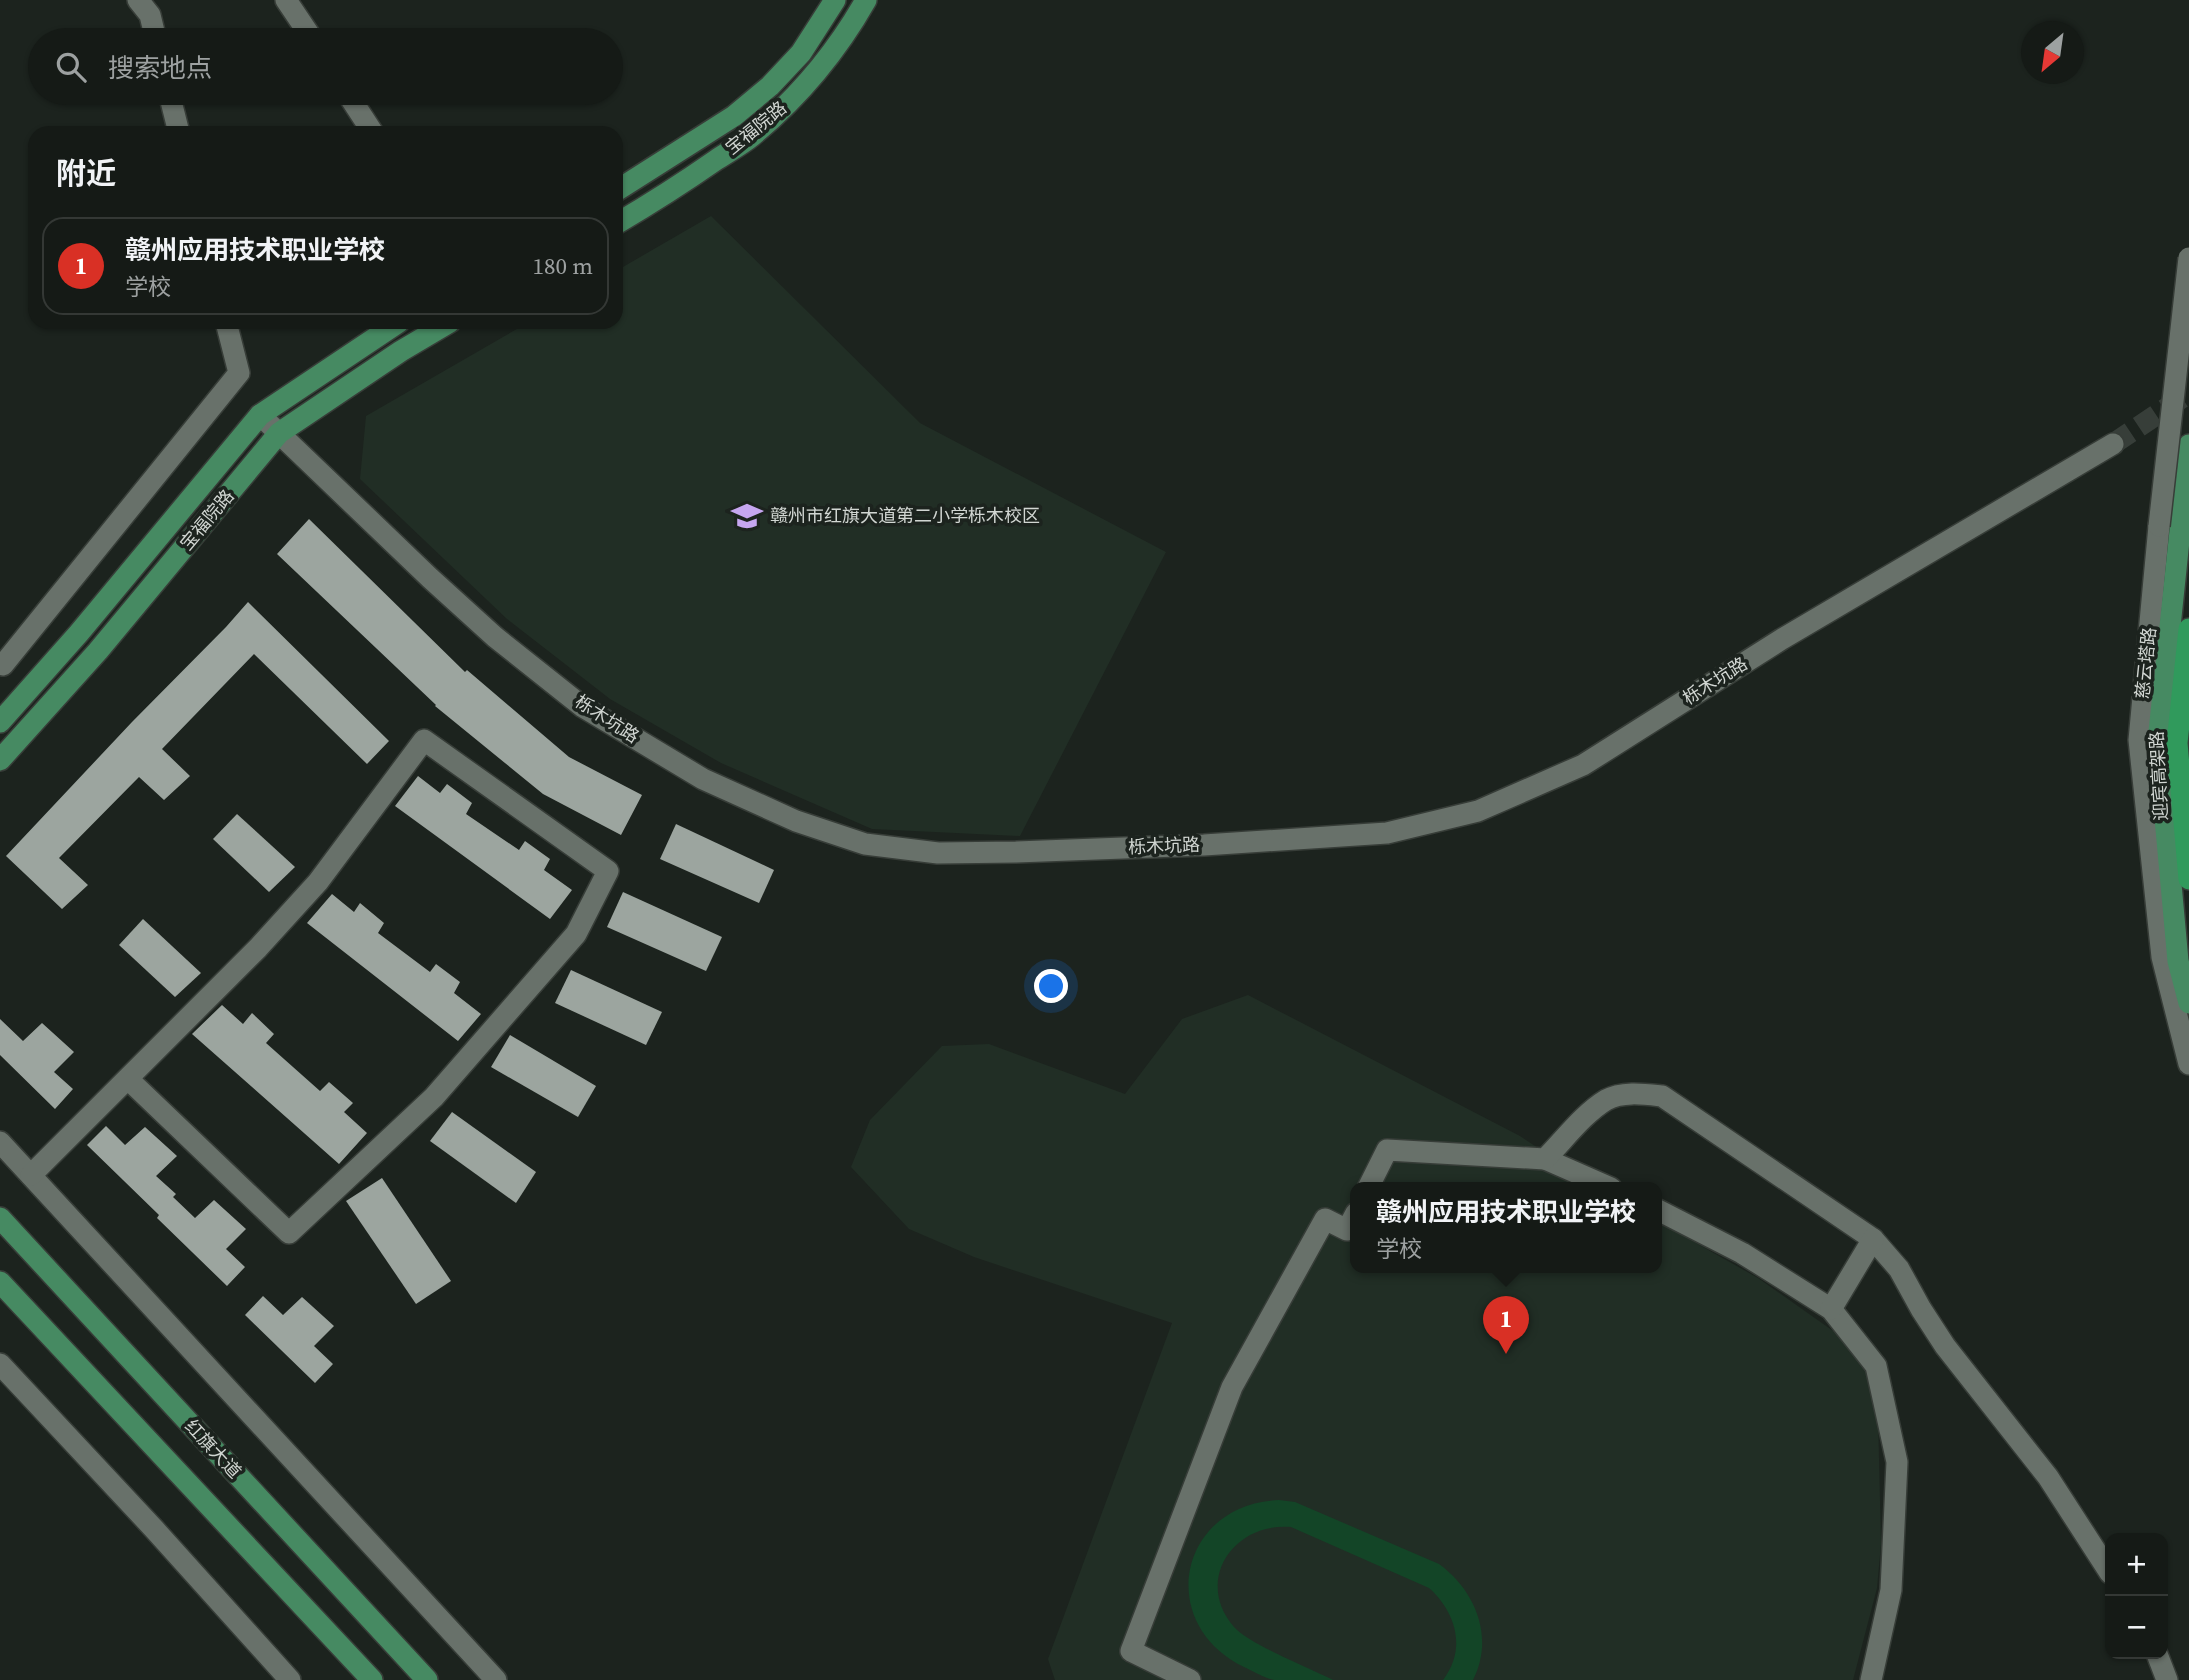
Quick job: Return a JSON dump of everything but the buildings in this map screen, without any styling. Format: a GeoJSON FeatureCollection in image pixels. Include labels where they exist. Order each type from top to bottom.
{"type":"FeatureCollection","features":[{"type":"Feature","properties":{"kind":"highway","name":"迎宾高架路"},"geometry":{"type":"LineString","coordinates":[[2189,629],[2177,743],[2189,879]]}},
{"type":"Feature","properties":{"kind":"main road","name":"宝福院路"},"geometry":{"type":"LineString","coordinates":[[623,187],[734,116],[770,86],[800,53],[835,0]]}},
{"type":"Feature","properties":{"kind":"main road","name":"宝福院路"},"geometry":{"type":"LineString","coordinates":[[623,220],[667,194],[751,136],[788,103],[843,39],[866,0]]}},
{"type":"Feature","properties":{"kind":"main road","name":"宝福院路"},"geometry":{"type":"LineString","coordinates":[[0,722],[79,633],[260,415],[389,329]]}},
{"type":"Feature","properties":{"kind":"main road","name":"宝福院路"},"geometry":{"type":"LineString","coordinates":[[0,760],[98,651],[279,433],[438,329]]}},
{"type":"Feature","properties":{"kind":"main road","name":"慈云塔路"},"geometry":{"type":"LineString","coordinates":[[2189,445],[2158,741],[2178,961],[2189,1003]]}},
{"type":"Feature","properties":{"kind":"main road","name":"红旗大道"},"geometry":{"type":"LineString","coordinates":[[0,1218],[427,1680]]}},
{"type":"Feature","properties":{"kind":"main road"},"geometry":{"type":"LineString","coordinates":[[0,1282],[372,1680]]}},
{"type":"Feature","properties":{"kind":"street"},"geometry":{"type":"LineString","coordinates":[[138,0],[150,15],[153,28]]}},
{"type":"Feature","properties":{"kind":"street"},"geometry":{"type":"LineString","coordinates":[[286,0],[305,28]]}},
{"type":"Feature","properties":{"kind":"street"},"geometry":{"type":"LineString","coordinates":[[172,105],[177,126]]}},
{"type":"Feature","properties":{"kind":"street"},"geometry":{"type":"LineString","coordinates":[[355,105],[368,126]]}},
{"type":"Feature","properties":{"kind":"street","name":"慈云塔路"},"geometry":{"type":"LineString","coordinates":[[2189,258],[2139,740],[2162,957],[2189,1064]]}},
{"type":"Feature","properties":{"kind":"street"},"geometry":{"type":"LineString","coordinates":[[3,666],[239,373],[228,329]]}},
{"type":"Feature","properties":{"kind":"street","name":"栎木坑路"},"geometry":{"type":"LineString","coordinates":[[260,415],[495,637],[583,706],[703,779],[796,821],[865,844],[938,853],[1204,845],[1387,833],[1478,811],[1583,765],[1782,639],[2113,444]]}},
{"type":"Feature","properties":{"kind":"street"},"geometry":{"type":"LineString","coordinates":[[31,1175],[258,948],[318,882],[424,740],[608,871],[576,934],[434,1097],[289,1233],[128,1079]]}},
{"type":"Feature","properties":{"kind":"street"},"geometry":{"type":"LineString","coordinates":[[1545,1159],[1585,1117],[1608,1099],[1636,1093],[1662,1096],[1872,1239],[1899,1269],[1945,1346],[2048,1477],[2105,1565]]}},
{"type":"Feature","properties":{"kind":"street"},"geometry":{"type":"LineString","coordinates":[[0,1142],[496,1680]]}},
{"type":"Feature","properties":{"kind":"street"},"geometry":{"type":"LineString","coordinates":[[1371,1182],[1387,1150],[1545,1159],[1597,1182]]}},
{"type":"Feature","properties":{"kind":"street"},"geometry":{"type":"LineString","coordinates":[[1662,1212],[1742,1253],[1831,1309],[1876,1366],[1897,1462],[1891,1590],[1871,1680]]}},
{"type":"Feature","properties":{"kind":"street"},"geometry":{"type":"LineString","coordinates":[[1190,1680],[1131,1651],[1232,1387],[1325,1219],[1348,1230],[1350,1226]]}},
{"type":"Feature","properties":{"kind":"street"},"geometry":{"type":"LineString","coordinates":[[1831,1309],[1872,1239]]}},
{"type":"Feature","properties":{"kind":"street"},"geometry":{"type":"LineString","coordinates":[[0,1364],[290,1680]]}},
{"type":"Feature","properties":{"kind":"street"},"geometry":{"type":"LineString","coordinates":[[2159,1659],[2167,1680]]}},
{"type":"Feature","properties":{"kind":"shaded area","name":"赣州市红旗大道第二小学栎木校区"},"geometry":{"type":"Polygon","coordinates":[[[711,216],[920,423],[1166,552],[1020,836],[872,829],[721,763],[610,699],[507,619],[360,479],[366,416],[517,329],[623,329],[623,267],[711,216]]]}},
{"type":"Feature","properties":{"kind":"shaded area"},"geometry":{"type":"Polygon","coordinates":[[[1248,995],[1520,1136],[1590,1182],[1350,1182],[1350,1273],[1662,1273],[1662,1224],[1758,1278],[1836,1333],[1868,1374],[1878,1416],[1881,1544],[1877,1588],[1853,1680],[1055,1680],[1048,1659],[1172,1323],[974,1257],[909,1229],[851,1167],[870,1120],[942,1046],[989,1044],[1125,1094],[1182,1019],[1248,995]]]}},
{"type":"Feature","properties":{"kind":"green space"},"geometry":{"type":"Polygon","coordinates":[[[1279,1500],[1295,1502],[1439,1564],[1452,1575],[1471,1601],[1481,1631],[1482,1647],[1473,1680],[1443,1680],[1455,1656],[1455,1631],[1446,1608],[1429,1588],[1291,1527],[1270,1528],[1252,1534],[1237,1544],[1226,1558],[1219,1574],[1218,1591],[1223,1609],[1234,1627],[1242,1634],[1333,1680],[1270,1679],[1244,1667],[1216,1647],[1197,1623],[1189,1596],[1190,1568],[1200,1543],[1219,1522],[1245,1507],[1279,1500]]]}},
{"type":"Feature","properties":{"kind":"tunnel"},"geometry":{"type":"LineString","coordinates":[[2113,444],[2189,393]]}},
{"type":"Feature","properties":{"kind":"place","name":"赣州市红旗大道第二小学栎木校区"},"geometry":{"type":"Point","coordinates":[747,516]}},
{"type":"Feature","properties":{"kind":"place","name":"赣州应用技术职业学校"},"geometry":{"type":"Point","coordinates":[1506,1354]}}]}
